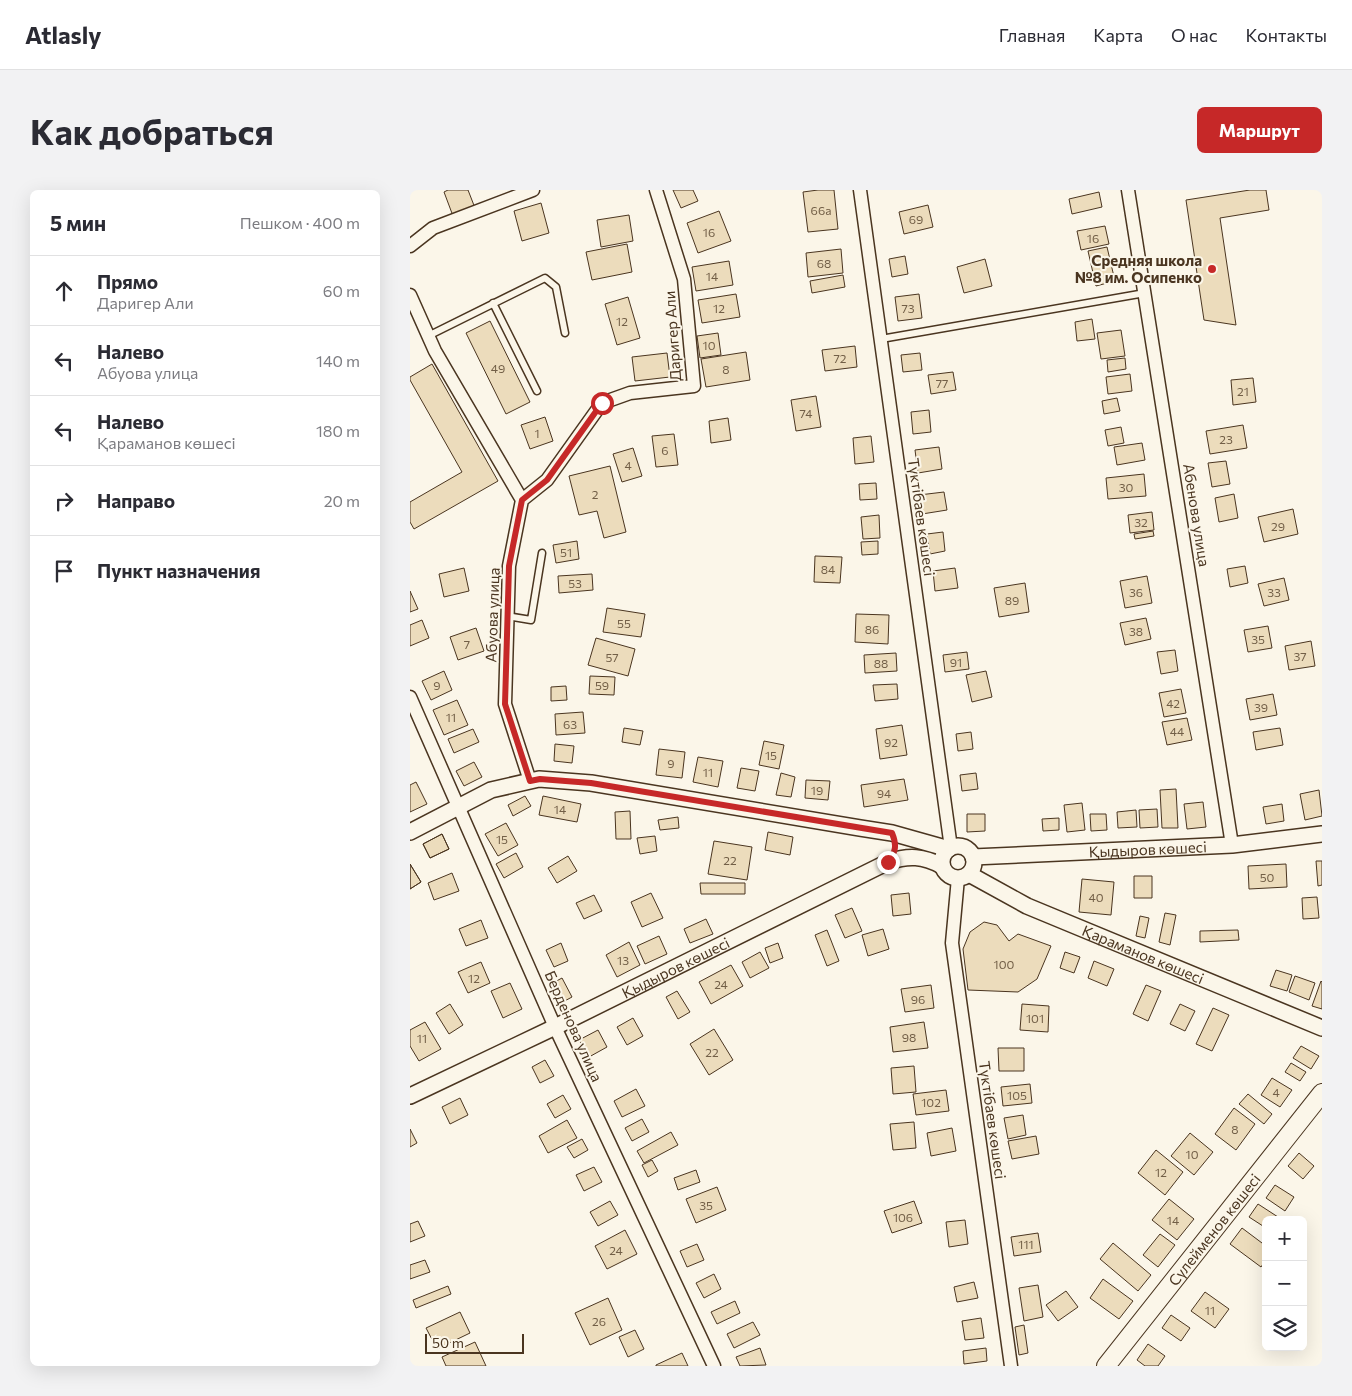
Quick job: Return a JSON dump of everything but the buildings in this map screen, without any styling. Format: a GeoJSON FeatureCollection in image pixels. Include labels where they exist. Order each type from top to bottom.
{"type":"FeatureCollection","features":[{"type":"Feature","properties":{"kind":"main road","name":"Сүлейменов көшесі"},"geometry":{"type":"LineString","coordinates":[[1106,1366],[1322,1093]]}},
{"type":"Feature","properties":{"kind":"street"},"geometry":{"type":"LineString","coordinates":[[410,246],[433,228],[533,190]]}},
{"type":"Feature","properties":{"kind":"street","name":"Даригер Али"},"geometry":{"type":"LineString","coordinates":[[522,500],[547,480],[602,403],[630,393],[694,386],[684,278],[656,190]]}},
{"type":"Feature","properties":{"kind":"street","name":"Түктібаев көшесі"},"geometry":{"type":"LineString","coordinates":[[860,190],[950,848]]}},
{"type":"Feature","properties":{"kind":"street","name":"Абенова улица"},"geometry":{"type":"LineString","coordinates":[[1128,190],[1146,293],[1232,845]]}},
{"type":"Feature","properties":{"kind":"street"},"geometry":{"type":"LineString","coordinates":[[410,295],[428,336],[522,500]]}},
{"type":"Feature","properties":{"kind":"street","name":"Абуова улица"},"geometry":{"type":"LineString","coordinates":[[522,500],[509,566],[505,704],[530,781]]}},
{"type":"Feature","properties":{"kind":"street","name":"Берденова улица"},"geometry":{"type":"LineString","coordinates":[[410,698],[413,711],[459,806],[555,1027],[714,1366]]}},
{"type":"Feature","properties":{"kind":"street"},"geometry":{"type":"LineString","coordinates":[[410,832],[491,790],[540,779],[591,783],[892,833],[950,848],[962,846],[971,852],[973,857],[973,869],[964,876],[948,874],[942,866],[944,854],[950,848]]}},
{"type":"Feature","properties":{"kind":"street"},"geometry":{"type":"LineString","coordinates":[[888,862],[894,855],[896,847],[892,833]]}},
{"type":"Feature","properties":{"kind":"street","name":"Қыдыров көшесі"},"geometry":{"type":"LineString","coordinates":[[973,857],[1232,845],[1322,834]]}},
{"type":"Feature","properties":{"kind":"street","name":"Қыдыров көшесі"},"geometry":{"type":"LineString","coordinates":[[410,1096],[555,1027],[888,862],[902,857],[915,856],[929,859],[942,866]]}},
{"type":"Feature","properties":{"kind":"street","name":"Түктібаев көшесі"},"geometry":{"type":"LineString","coordinates":[[964,876],[952,943],[1011,1366]]}},
{"type":"Feature","properties":{"kind":"street","name":"Қараманов көшесі"},"geometry":{"type":"LineString","coordinates":[[964,876],[1027,906],[1322,1028]]}},
{"type":"Feature","properties":{"kind":"lane"},"geometry":{"type":"LineString","coordinates":[[428,336],[545,278],[556,288],[566,333]]}},
{"type":"Feature","properties":{"kind":"lane"},"geometry":{"type":"LineString","coordinates":[[881,339],[1146,293]]}},
{"type":"Feature","properties":{"kind":"lane"},"geometry":{"type":"LineString","coordinates":[[493,303],[537,391]]}},
{"type":"Feature","properties":{"kind":"lane"},"geometry":{"type":"LineString","coordinates":[[507,616],[531,620],[542,554]]}},
{"type":"Feature","properties":{"kind":"place","name":"Средняя школа №8 им. Осипенко"},"geometry":{"type":"Point","coordinates":[1212,269]}},
{"type":"Feature","properties":{"kind":"route"},"geometry":{"type":"LineString","coordinates":[[602,403],[547,480],[522,500],[509,566],[505,704],[530,781],[540,779],[591,783],[892,833],[896,847],[894,855],[888,862]]}}]}
